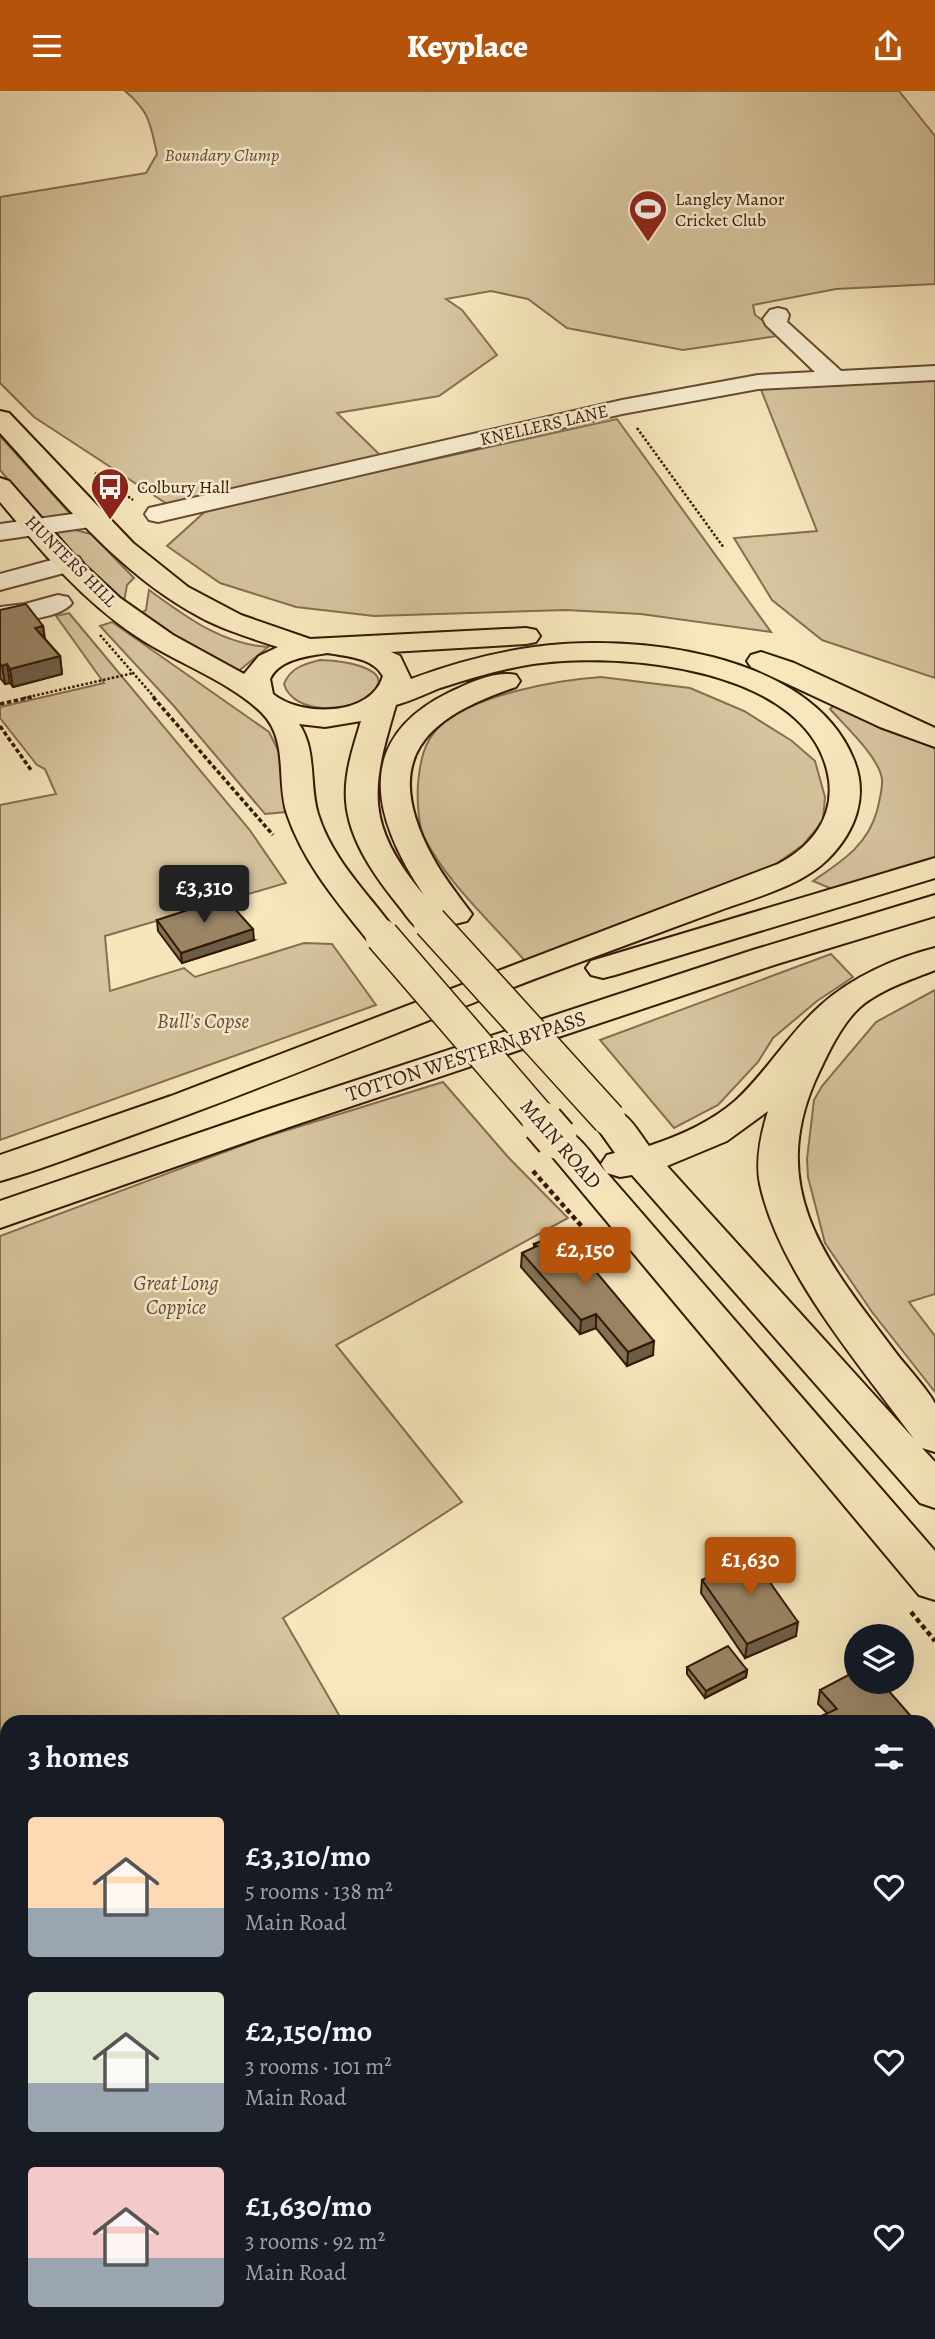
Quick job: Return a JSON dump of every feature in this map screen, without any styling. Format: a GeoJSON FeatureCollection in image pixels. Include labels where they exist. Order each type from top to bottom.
{"type":"FeatureCollection","features":[{"type":"Feature","properties":{"kind":"main road"},"geometry":{"type":"LineString","coordinates":[[0,418],[95,519],[159,578],[204,609],[243,628],[307,647],[584,634],[670,639],[722,649],[782,668],[885,720],[935,738]]}},
{"type":"Feature","properties":{"kind":"main road","name":"HUNTERS HILL"},"geometry":{"type":"LineString","coordinates":[[0,486],[34,526],[109,604],[186,656],[287,713],[325,719],[345,717],[469,668],[531,654],[616,653],[686,661],[742,677],[791,701],[812,718],[831,742],[841,769],[845,802],[841,819],[814,855],[795,868],[761,884],[530,969],[184,1103]]}},
{"type":"Feature","properties":{"kind":"main road"},"geometry":{"type":"LineString","coordinates":[[349,646],[368,650],[394,666],[399,677],[398,688],[385,702],[361,784],[365,812],[377,853],[400,889],[442,918],[641,1161],[935,1491]]}},
{"type":"Feature","properties":{"kind":"main road"},"geometry":{"type":"LineString","coordinates":[[264,699],[255,681],[260,670],[271,660],[307,647]]}},
{"type":"Feature","properties":{"kind":"main road"},"geometry":{"type":"LineString","coordinates":[[442,918],[434,887],[407,843],[398,806],[397,764],[403,745],[419,727],[438,712],[486,687],[510,679],[568,669],[637,669],[671,673],[707,682],[757,700],[799,726],[841,769]]}},
{"type":"Feature","properties":{"kind":"main road","name":"MAIN ROAD"},"geometry":{"type":"LineString","coordinates":[[264,699],[288,730],[298,763],[302,813],[333,876],[935,1582]]}},
{"type":"Feature","properties":{"kind":"main road","name":"TOTTON WESTERN BYPASS"},"geometry":{"type":"LineString","coordinates":[[0,1168],[184,1103],[549,984],[935,868]]}},
{"type":"Feature","properties":{"kind":"main road","name":"TOTTON WESTERN BYPASS"},"geometry":{"type":"LineString","coordinates":[[0,1215],[79,1185],[378,1085],[753,961],[935,905]]}},
{"type":"Feature","properties":{"kind":"main road"},"geometry":{"type":"LineString","coordinates":[[566,1149],[599,1165],[641,1161],[727,1125],[757,1101],[810,1033],[846,1001],[935,958]]}},
{"type":"Feature","properties":{"kind":"main road"},"geometry":{"type":"LineString","coordinates":[[846,1001],[809,1054],[789,1099],[778,1140],[779,1183],[793,1225],[813,1270],[935,1436]]}},
{"type":"Feature","properties":{"kind":"street"},"geometry":{"type":"LineString","coordinates":[[778,315],[774,319],[777,325],[836,379]]}},
{"type":"Feature","properties":{"kind":"street","name":"KNELLERS LANE"},"geometry":{"type":"LineString","coordinates":[[158,515],[622,407],[758,382],[935,373]]}},
{"type":"Feature","properties":{"kind":"street"},"geometry":{"type":"LineString","coordinates":[[0,532],[95,519]]}},
{"type":"Feature","properties":{"kind":"street"},"geometry":{"type":"LineString","coordinates":[[0,582],[70,563]]}},
{"type":"Feature","properties":{"kind":"street"},"geometry":{"type":"LineString","coordinates":[[0,615],[28,612],[58,603]]}},
{"type":"Feature","properties":{"kind":"path"},"geometry":{"type":"LineString","coordinates":[[622,407],[724,548]]}},
{"type":"Feature","properties":{"kind":"path"},"geometry":{"type":"LineString","coordinates":[[93,628],[265,823],[280,845]]}},
{"type":"Feature","properties":{"kind":"path"},"geometry":{"type":"LineString","coordinates":[[0,704],[134,673]]}},
{"type":"Feature","properties":{"kind":"path"},"geometry":{"type":"LineString","coordinates":[[0,726],[31,770]]}},
{"type":"Feature","properties":{"kind":"green space","name":"Boundary Clump"},"geometry":{"type":"Polygon","coordinates":[[[125,91],[899,91],[935,136],[935,284],[836,289],[753,305],[755,315],[784,335],[683,350],[567,328],[528,299],[491,291],[446,299],[462,310],[497,355],[439,396],[337,413],[381,456],[167,504],[34,417],[0,383],[0,197],[146,173],[157,154],[153,134],[140,105],[125,91]]]}},
{"type":"Feature","properties":{"kind":"green space"},"geometry":{"type":"Polygon","coordinates":[[[935,373],[935,678],[822,640],[772,600],[734,538],[817,531],[758,382],[935,373]]]}},
{"type":"Feature","properties":{"kind":"green space"},"geometry":{"type":"Polygon","coordinates":[[[617,419],[771,632],[641,614],[566,610],[374,616],[296,607],[220,583],[167,546],[208,509],[617,419]]]}},
{"type":"Feature","properties":{"kind":"green space"},"geometry":{"type":"Polygon","coordinates":[[[0,436],[74,518],[41,519],[0,470],[0,436]]]}},
{"type":"Feature","properties":{"kind":"green space"},"geometry":{"type":"Polygon","coordinates":[[[63,527],[91,534],[134,578],[127,585],[124,602],[84,569],[52,533],[63,527]]]}},
{"type":"Feature","properties":{"kind":"green space"},"geometry":{"type":"Polygon","coordinates":[[[149,590],[190,619],[219,635],[251,645],[268,647],[235,674],[139,614],[146,610],[149,590]]]}},
{"type":"Feature","properties":{"kind":"green space","name":"Bull's Copse"},"geometry":{"type":"Polygon","coordinates":[[[69,613],[249,829],[286,883],[105,936],[110,991],[184,968],[195,977],[304,943],[332,944],[376,1005],[0,1140],[0,805],[56,794],[45,769],[37,765],[0,718],[0,707],[104,683],[56,616],[69,613]]]}},
{"type":"Feature","properties":{"kind":"green space"},"geometry":{"type":"Polygon","coordinates":[[[112,622],[269,732],[280,754],[286,812],[265,814],[173,705],[100,626],[112,622]]]}},
{"type":"Feature","properties":{"kind":"green space"},"geometry":{"type":"Polygon","coordinates":[[[320,660],[363,667],[378,678],[378,685],[361,701],[336,708],[310,706],[298,701],[289,694],[284,684],[298,667],[320,660]]]}},
{"type":"Feature","properties":{"kind":"green space"},"geometry":{"type":"Polygon","coordinates":[[[601,677],[690,688],[744,711],[792,741],[815,761],[825,797],[823,821],[803,845],[773,866],[698,900],[525,961],[470,902],[424,837],[418,804],[421,761],[434,732],[455,715],[473,706],[516,691],[601,677]]]}},
{"type":"Feature","properties":{"kind":"green space"},"geometry":{"type":"Polygon","coordinates":[[[836,703],[935,748],[935,859],[832,889],[813,881],[852,852],[867,834],[877,811],[882,783],[879,770],[868,751],[830,709],[836,703]]]}},
{"type":"Feature","properties":{"kind":"green space"},"geometry":{"type":"Polygon","coordinates":[[[831,954],[853,977],[817,1001],[773,1038],[758,1062],[718,1105],[674,1128],[600,1040],[831,954]]]}},
{"type":"Feature","properties":{"kind":"green space"},"geometry":{"type":"Polygon","coordinates":[[[935,990],[935,1294],[909,1302],[935,1336],[935,1392],[872,1312],[825,1243],[808,1177],[807,1159],[814,1100],[822,1086],[876,1022],[935,990]]]}},
{"type":"Feature","properties":{"kind":"green space","name":"Great Long Coppice"},"geometry":{"type":"Polygon","coordinates":[[[443,1082],[508,1157],[568,1218],[336,1345],[462,1502],[283,1618],[339,1715],[0,1715],[0,1236],[262,1138],[443,1082]]]}},
{"type":"Feature","properties":{"kind":"building"},"geometry":{"type":"Polygon","coordinates":[[[26,604],[43,626],[35,628],[60,656],[10,669],[7,664],[2,666],[0,663],[0,610],[26,604]]]}},
{"type":"Feature","properties":{"kind":"building"},"geometry":{"type":"Polygon","coordinates":[[[225,898],[253,929],[181,953],[157,920],[225,898]]]}},
{"type":"Feature","properties":{"kind":"building"},"geometry":{"type":"Polygon","coordinates":[[[570,1229],[594,1255],[590,1256],[597,1264],[592,1267],[654,1341],[628,1352],[596,1314],[581,1320],[522,1253],[537,1246],[534,1244],[570,1229]]]}},
{"type":"Feature","properties":{"kind":"building"},"geometry":{"type":"Polygon","coordinates":[[[757,1548],[773,1571],[764,1574],[798,1622],[747,1644],[702,1580],[724,1570],[719,1563],[757,1548]]]}},
{"type":"Feature","properties":{"kind":"building"},"geometry":{"type":"Polygon","coordinates":[[[728,1646],[747,1670],[706,1691],[687,1667],[728,1646]]]}},
{"type":"Feature","properties":{"kind":"building"},"geometry":{"type":"Polygon","coordinates":[[[844,1677],[844,1694],[892,1694],[910,1715],[824,1715],[837,1709],[820,1690],[844,1677]]]}},
{"type":"Feature","properties":{"kind":"place","name":"Langley Manor Cricket Club"},"geometry":{"type":"Point","coordinates":[648,243]}},
{"type":"Feature","properties":{"kind":"place","name":"Colbury Hall"},"geometry":{"type":"Point","coordinates":[110,521]}}]}
